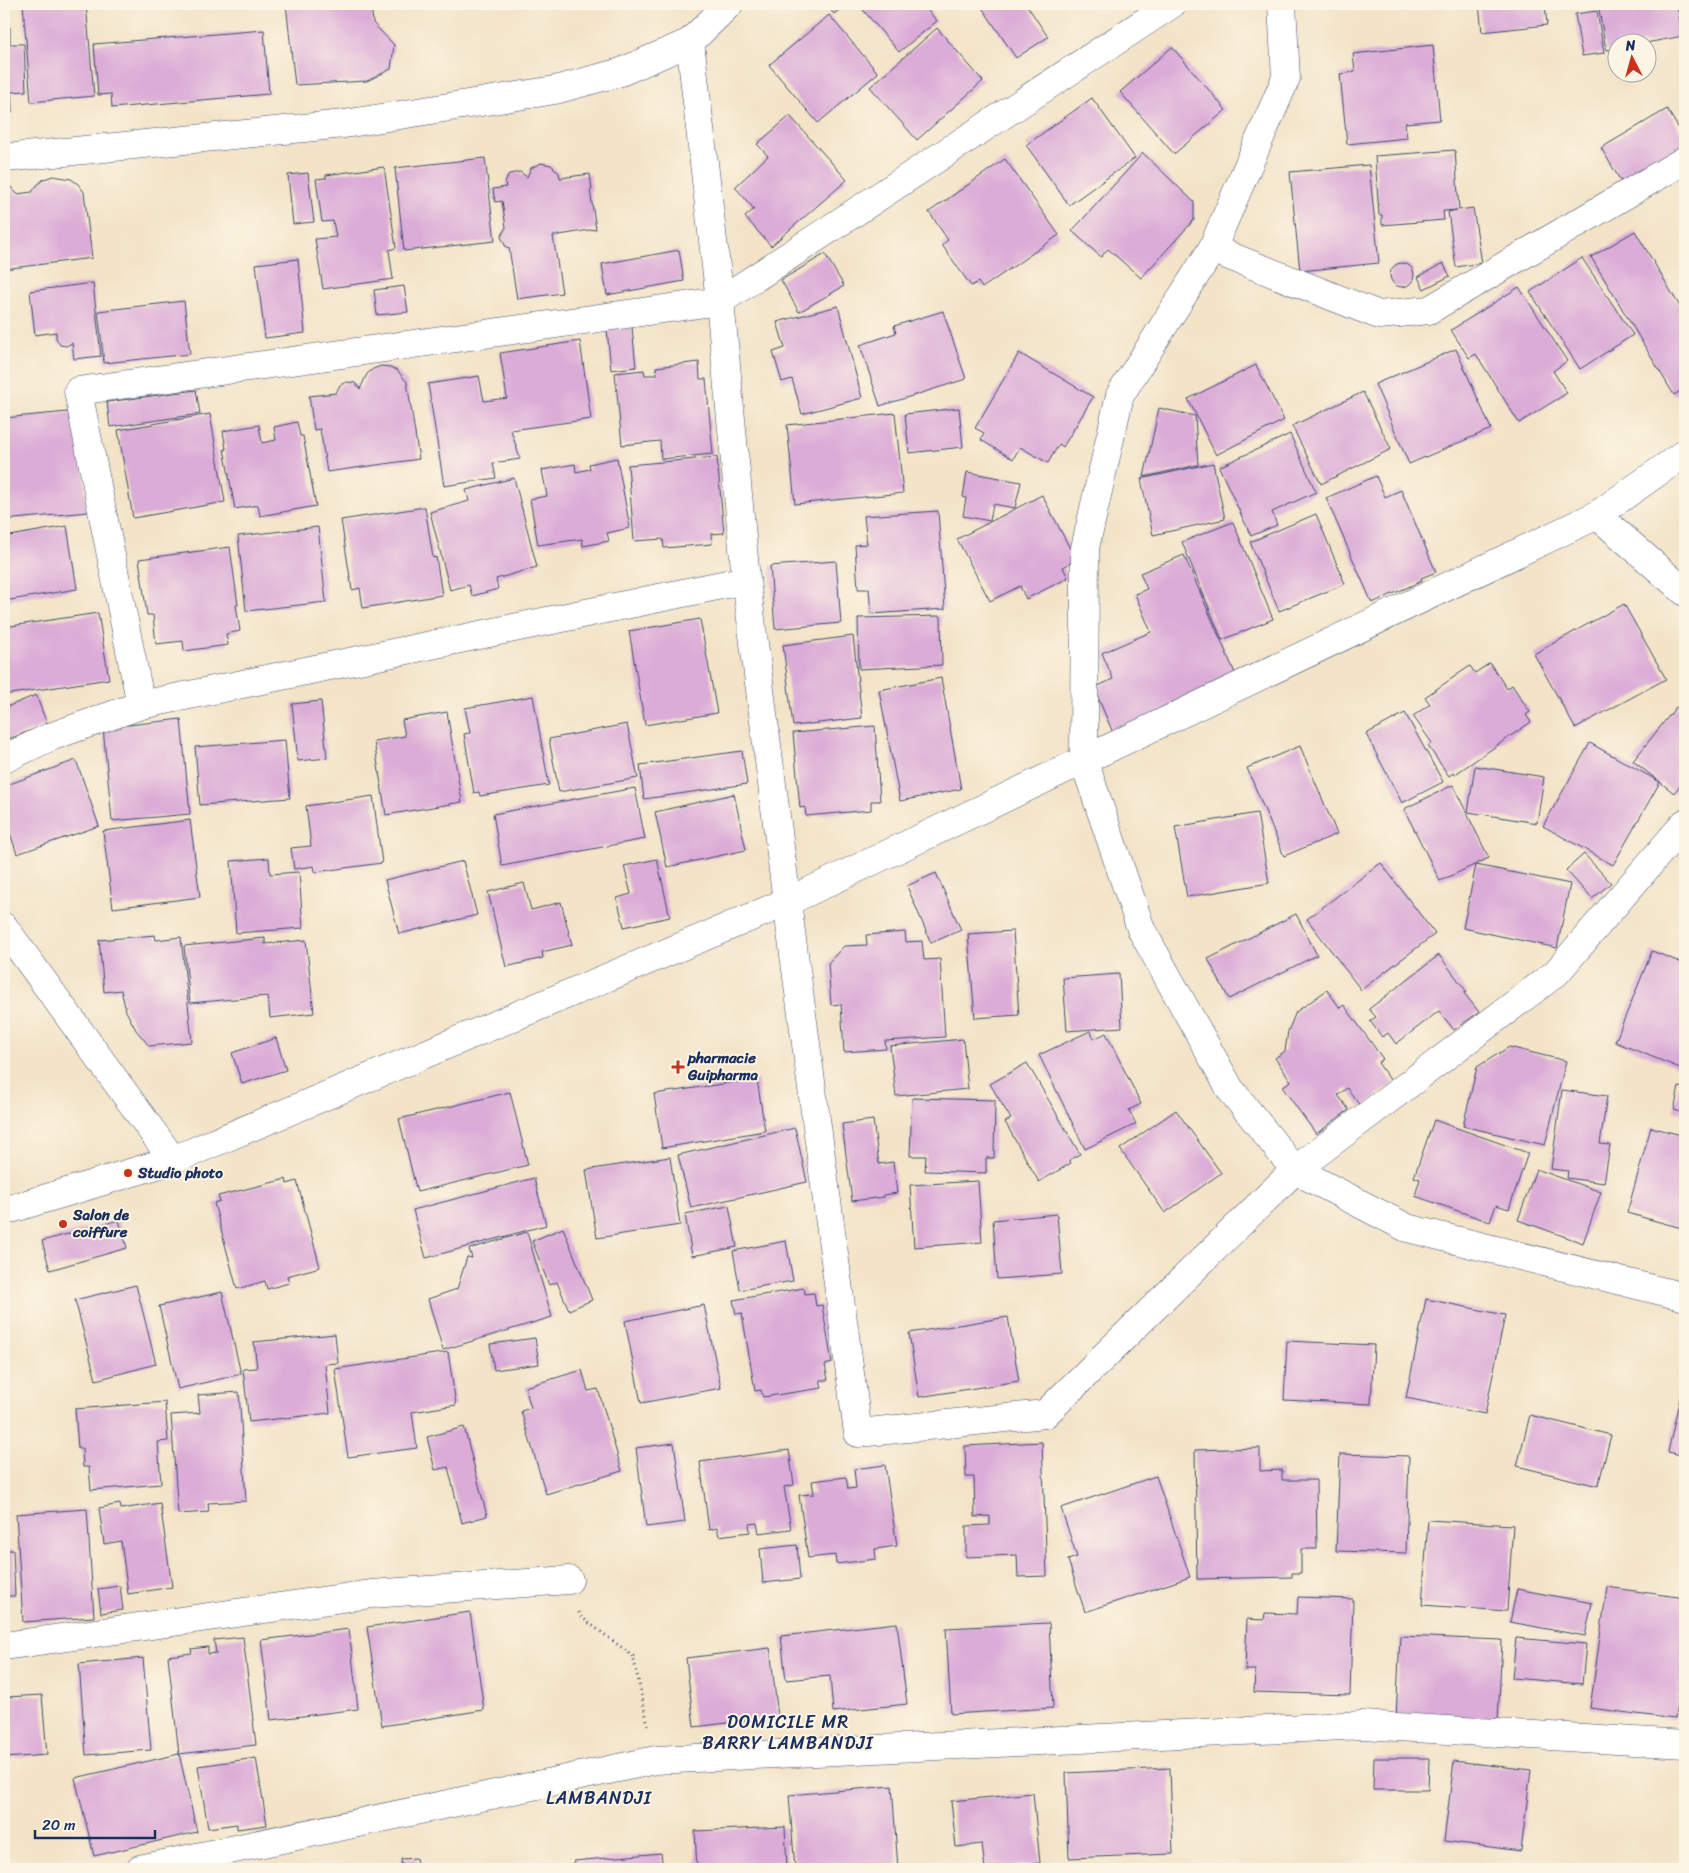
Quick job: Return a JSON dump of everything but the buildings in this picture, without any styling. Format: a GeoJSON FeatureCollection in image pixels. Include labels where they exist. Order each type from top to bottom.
{"type":"FeatureCollection","features":[{"type":"Feature","properties":{"kind":"street"},"geometry":{"type":"LineString","coordinates":[[4,158],[344,124],[555,90],[622,72],[690,42],[728,4]]}},
{"type":"Feature","properties":{"kind":"street"},"geometry":{"type":"LineString","coordinates":[[141,705],[78,391],[720,301],[1172,4]]}},
{"type":"Feature","properties":{"kind":"street"},"geometry":{"type":"LineString","coordinates":[[1282,4],[1286,78],[1212,249],[1120,395],[1085,548],[1084,761],[1141,929],[1230,1088],[1295,1170],[1407,1228],[1685,1297]]}},
{"type":"Feature","properties":{"kind":"street"},"geometry":{"type":"LineString","coordinates":[[690,42],[720,301],[746,580],[858,1433],[1044,1414],[1295,1170],[1556,973],[1685,823]]}},
{"type":"Feature","properties":{"kind":"street"},"geometry":{"type":"LineString","coordinates":[[1212,249],[1379,315],[1429,310],[1685,160]]}},
{"type":"Feature","properties":{"kind":"street"},"geometry":{"type":"LineString","coordinates":[[4,1212],[173,1160],[787,902],[1597,515],[1685,453]]}},
{"type":"Feature","properties":{"kind":"street"},"geometry":{"type":"LineString","coordinates":[[1597,515],[1685,592]]}},
{"type":"Feature","properties":{"kind":"street"},"geometry":{"type":"LineString","coordinates":[[4,760],[50,737],[141,705],[746,580]]}},
{"type":"Feature","properties":{"kind":"street"},"geometry":{"type":"LineString","coordinates":[[4,927],[173,1160]]}},
{"type":"Feature","properties":{"kind":"street"},"geometry":{"type":"LineString","coordinates":[[4,1646],[371,1594],[569,1580]]}},
{"type":"Feature","properties":{"kind":"street"},"geometry":{"type":"LineString","coordinates":[[140,1869],[656,1760],[1363,1726],[1685,1744]]}},
{"type":"Feature","properties":{"kind":"path"},"geometry":{"type":"LineString","coordinates":[[569,1580],[581,1617],[633,1656],[656,1760]]}},
{"type":"Feature","properties":{"kind":"place","name":"pharmacie Guipharma"},"geometry":{"type":"Point","coordinates":[678,1067]}},
{"type":"Feature","properties":{"kind":"place","name":"Studio photo"},"geometry":{"type":"Point","coordinates":[128,1173]}},
{"type":"Feature","properties":{"kind":"place","name":"Salon de coiffure"},"geometry":{"type":"Point","coordinates":[63,1224]}},
{"type":"Feature","properties":{"kind":"district","name":"DOMICILE MR BARRY LAMBANDJI"},"geometry":{"type":"Point","coordinates":[788,1732]}},
{"type":"Feature","properties":{"kind":"district","name":"LAMBANDJI"},"geometry":{"type":"Point","coordinates":[599,1798]}}]}
